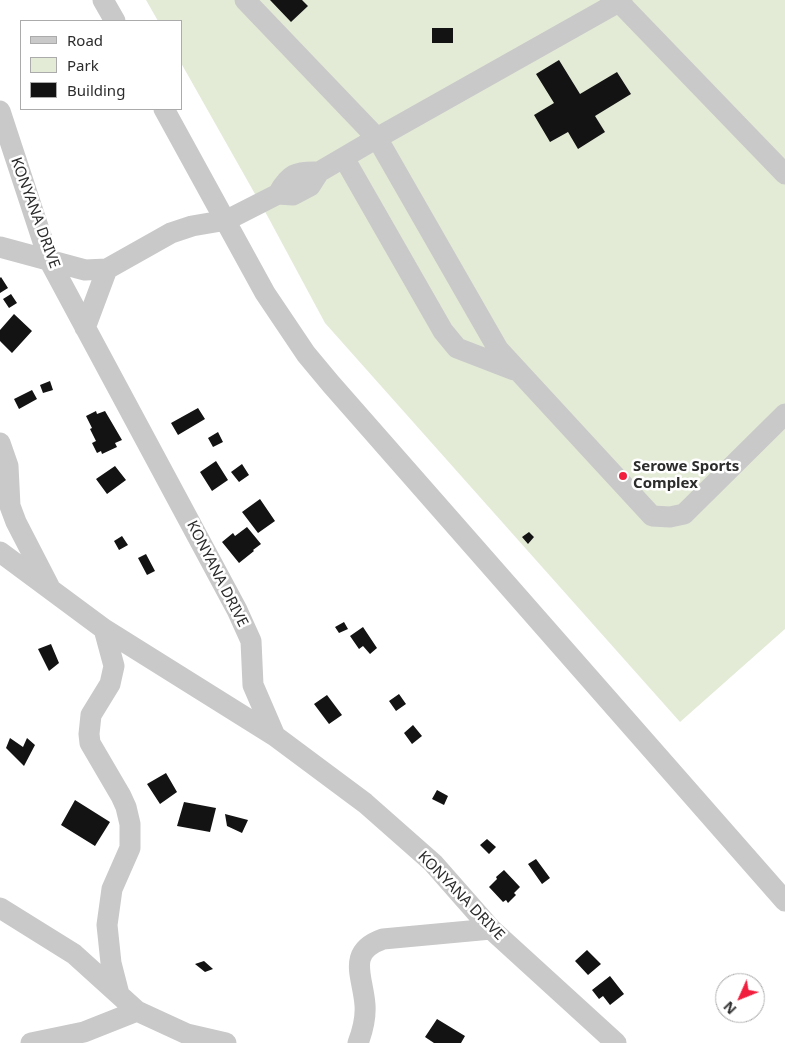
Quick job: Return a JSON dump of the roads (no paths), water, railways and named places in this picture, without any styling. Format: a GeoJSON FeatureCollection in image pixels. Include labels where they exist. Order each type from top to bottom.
{"type":"FeatureCollection","features":[{"type":"Feature","properties":{"kind":"street"},"geometry":{"type":"LineString","coordinates":[[102,0],[113,20]]}},
{"type":"Feature","properties":{"kind":"street"},"geometry":{"type":"LineString","coordinates":[[245,0],[377,138],[498,349],[652,516],[670,517],[684,514],[785,414]]}},
{"type":"Feature","properties":{"kind":"street"},"geometry":{"type":"LineString","coordinates":[[0,247],[85,270],[107,270],[171,233],[192,226],[227,220],[278,194],[294,195],[310,186],[319,172],[620,1],[785,174]]}},
{"type":"Feature","properties":{"kind":"street"},"geometry":{"type":"LineString","coordinates":[[165,110],[227,220],[265,293],[306,354],[785,901]]}},
{"type":"Feature","properties":{"kind":"street","name":"KONYANA DRIVE"},"geometry":{"type":"LineString","coordinates":[[0,111],[49,260],[237,610],[251,641],[253,685],[275,736],[365,803],[433,863],[491,929],[616,1043]]}},
{"type":"Feature","properties":{"kind":"street"},"geometry":{"type":"LineString","coordinates":[[344,158],[443,331],[457,348],[517,371]]}},
{"type":"Feature","properties":{"kind":"street"},"geometry":{"type":"LineString","coordinates":[[85,328],[107,270]]}},
{"type":"Feature","properties":{"kind":"street"},"geometry":{"type":"LineString","coordinates":[[0,443],[8,466],[10,506],[16,522],[28,541],[52,591]]}},
{"type":"Feature","properties":{"kind":"street"},"geometry":{"type":"LineString","coordinates":[[0,552],[104,629],[275,736]]}},
{"type":"Feature","properties":{"kind":"street"},"geometry":{"type":"LineString","coordinates":[[104,629],[114,666],[110,684],[91,715],[89,734],[90,743],[126,807],[130,824],[130,848],[112,889],[106,925],[111,963],[119,994]]}},
{"type":"Feature","properties":{"kind":"street"},"geometry":{"type":"LineString","coordinates":[[0,908],[74,954],[137,1011],[186,1034],[226,1043]]}},
{"type":"Feature","properties":{"kind":"street"},"geometry":{"type":"LineString","coordinates":[[358,1043],[364,1024],[365,1004],[359,964],[362,952],[371,943],[383,939],[491,929]]}},
{"type":"Feature","properties":{"kind":"street"},"geometry":{"type":"LineString","coordinates":[[31,1043],[84,1032],[137,1011]]}},
{"type":"Feature","properties":{"kind":"place","name":"Serowe Sports Complex"},"geometry":{"type":"Point","coordinates":[623,476]}}]}
